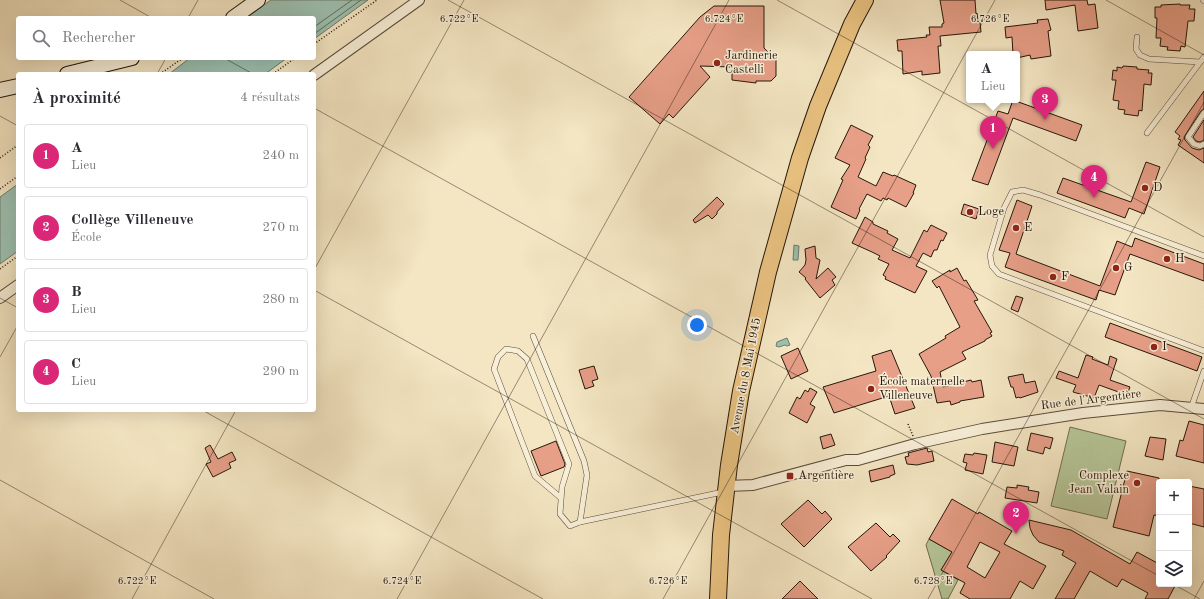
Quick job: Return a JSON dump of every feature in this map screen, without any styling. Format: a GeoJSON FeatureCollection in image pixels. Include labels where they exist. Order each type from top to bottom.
{"type":"FeatureCollection","features":[{"type":"Feature","properties":{"kind":"main road"},"geometry":{"type":"LineString","coordinates":[[236,16],[258,0]]}},
{"type":"Feature","properties":{"kind":"main road","name":"Avenue du 8 Mai 1945"},"geometry":{"type":"LineString","coordinates":[[718,599],[721,535],[726,489],[741,391],[768,272],[800,158],[813,99],[844,20],[855,0]]}},
{"type":"Feature","properties":{"kind":"main road","name":"Avenue du 8 Mai 1945"},"geometry":{"type":"LineString","coordinates":[[800,158],[818,106],[852,24],[865,0]]}},
{"type":"Feature","properties":{"kind":"main road"},"geometry":{"type":"LineString","coordinates":[[75,72],[124,60]]}},
{"type":"Feature","properties":{"kind":"main road"},"geometry":{"type":"LineString","coordinates":[[0,90],[16,86]]}},
{"type":"Feature","properties":{"kind":"street"},"geometry":{"type":"LineString","coordinates":[[316,74],[420,0]]}},
{"type":"Feature","properties":{"kind":"street"},"geometry":{"type":"LineString","coordinates":[[0,298],[16,286]]}},
{"type":"Feature","properties":{"kind":"street","name":"Rue de l'Argentière"},"geometry":{"type":"LineString","coordinates":[[846,460],[858,460],[915,444],[982,429],[1160,405],[1204,409]]}},
{"type":"Feature","properties":{"kind":"street","name":"Rue de l'Argentière"},"geometry":{"type":"LineString","coordinates":[[726,489],[753,485],[846,460],[857,454],[914,438],[958,429],[982,429]]}},
{"type":"Feature","properties":{"kind":"lane"},"geometry":{"type":"LineString","coordinates":[[1137,37],[1136,49],[1140,55],[1149,59],[1200,62]]}},
{"type":"Feature","properties":{"kind":"lane"},"geometry":{"type":"LineString","coordinates":[[1148,133],[1204,57]]}},
{"type":"Feature","properties":{"kind":"lane"},"geometry":{"type":"LineString","coordinates":[[1204,113],[1188,137],[1194,144],[1200,146],[1204,144]]}},
{"type":"Feature","properties":{"kind":"lane"},"geometry":{"type":"LineString","coordinates":[[1204,256],[1040,194],[1023,190],[1012,192],[1004,208],[990,255],[992,266],[999,274],[1204,351]]}},
{"type":"Feature","properties":{"kind":"lane"},"geometry":{"type":"LineString","coordinates":[[533,336],[584,461],[587,475],[580,522]]}},
{"type":"Feature","properties":{"kind":"lane"},"geometry":{"type":"LineString","coordinates":[[561,498],[535,476],[494,369],[498,357],[506,349],[518,351],[527,360],[569,464],[562,487],[560,514],[570,526],[580,522],[726,489]]}},
{"type":"Feature","properties":{"kind":"lane"},"geometry":{"type":"LineString","coordinates":[[1191,408],[1204,371]]}},
{"type":"Feature","properties":{"kind":"path"},"geometry":{"type":"LineString","coordinates":[[316,43],[377,0]]}},
{"type":"Feature","properties":{"kind":"path"},"geometry":{"type":"LineString","coordinates":[[163,72],[180,60]]}},
{"type":"Feature","properties":{"kind":"path"},"geometry":{"type":"LineString","coordinates":[[276,72],[292,60]]}},
{"type":"Feature","properties":{"kind":"path"},"geometry":{"type":"LineString","coordinates":[[0,158],[16,146]]}},
{"type":"Feature","properties":{"kind":"path"},"geometry":{"type":"LineString","coordinates":[[0,188],[16,177]]}},
{"type":"Feature","properties":{"kind":"path"},"geometry":{"type":"LineString","coordinates":[[0,269],[16,257]]}},
{"type":"Feature","properties":{"kind":"path"},"geometry":{"type":"LineString","coordinates":[[908,424],[914,438]]}},
{"type":"Feature","properties":{"kind":"shaded area"},"geometry":{"type":"Polygon","coordinates":[[[1070,427],[1126,441],[1107,519],[1051,506],[1070,427]]]}},
{"type":"Feature","properties":{"kind":"shaded area"},"geometry":{"type":"Polygon","coordinates":[[[929,539],[952,552],[941,570],[958,580],[948,599],[942,599],[926,545],[929,539]]]}},
{"type":"Feature","properties":{"kind":"water"},"geometry":{"type":"Polygon","coordinates":[[[271,0],[368,0],[316,38],[316,16],[249,16],[271,0]]]}},
{"type":"Feature","properties":{"kind":"water"},"geometry":{"type":"Polygon","coordinates":[[[187,60],[284,60],[268,72],[172,72],[187,60]]]}},
{"type":"Feature","properties":{"kind":"water"},"geometry":{"type":"Polygon","coordinates":[[[16,185],[16,252],[0,264],[0,197],[16,185]]]}},
{"type":"Feature","properties":{"kind":"water"},"geometry":{"type":"Polygon","coordinates":[[[794,245],[799,246],[798,260],[793,260],[794,245]]]}},
{"type":"Feature","properties":{"kind":"water"},"geometry":{"type":"Polygon","coordinates":[[[787,338],[790,345],[779,347],[776,346],[777,342],[787,338]]]}},
{"type":"Feature","properties":{"kind":"building"},"geometry":{"type":"Polygon","coordinates":[[[940,0],[975,0],[976,14],[977,13],[978,21],[980,22],[981,32],[940,36],[941,46],[938,46],[940,73],[922,75],[922,71],[903,74],[902,51],[898,51],[897,40],[927,37],[926,35],[930,35],[929,27],[942,27],[942,24],[944,23],[940,0]]]}},
{"type":"Feature","properties":{"kind":"building"},"geometry":{"type":"Polygon","coordinates":[[[1045,0],[1087,0],[1088,5],[1095,4],[1098,28],[1078,31],[1075,5],[1046,10],[1045,0]]]}},
{"type":"Feature","properties":{"kind":"building"},"geometry":{"type":"Polygon","coordinates":[[[1161,5],[1190,5],[1189,9],[1195,9],[1194,21],[1188,21],[1185,47],[1181,46],[1180,51],[1167,50],[1168,47],[1160,46],[1161,38],[1156,38],[1157,18],[1155,18],[1155,7],[1161,7],[1161,5]]]}},
{"type":"Feature","properties":{"kind":"building","name":"Jardinerie Castelli"},"geometry":{"type":"Polygon","coordinates":[[[714,6],[764,6],[764,48],[776,60],[776,76],[771,81],[756,81],[756,83],[732,80],[732,67],[700,66],[710,77],[673,118],[669,114],[660,124],[629,97],[700,17],[714,6]]]}},
{"type":"Feature","properties":{"kind":"building"},"geometry":{"type":"Polygon","coordinates":[[[1048,19],[1051,30],[1048,31],[1051,56],[1031,59],[1030,55],[1020,57],[1020,51],[1013,51],[1012,37],[1006,38],[1005,27],[1038,23],[1037,20],[1048,19]]]}},
{"type":"Feature","properties":{"kind":"building"},"geometry":{"type":"Polygon","coordinates":[[[1123,66],[1137,67],[1137,69],[1149,70],[1148,73],[1152,73],[1151,85],[1144,84],[1142,111],[1139,110],[1138,116],[1124,114],[1125,110],[1118,109],[1119,101],[1113,100],[1116,80],[1112,80],[1113,70],[1117,71],[1117,67],[1122,68],[1123,66]]]}},
{"type":"Feature","properties":{"kind":"building"},"geometry":{"type":"Polygon","coordinates":[[[1204,91],[1204,109],[1201,111],[1184,137],[1192,148],[1199,150],[1204,148],[1204,163],[1178,145],[1181,140],[1178,139],[1180,136],[1175,132],[1204,91]]]}},
{"type":"Feature","properties":{"kind":"building"},"geometry":{"type":"Polygon","coordinates":[[[1012,103],[1020,103],[1082,125],[1076,141],[1013,118],[988,185],[972,180],[998,111],[1008,114],[1012,103]]]}},
{"type":"Feature","properties":{"kind":"building"},"geometry":{"type":"Polygon","coordinates":[[[1204,120],[1204,140],[1200,142],[1196,141],[1193,137],[1204,120]]]}},
{"type":"Feature","properties":{"kind":"building"},"geometry":{"type":"Polygon","coordinates":[[[851,125],[873,136],[868,145],[870,147],[858,177],[876,186],[883,172],[893,176],[894,175],[916,185],[914,193],[906,207],[888,198],[887,200],[883,198],[881,201],[867,194],[859,209],[860,210],[856,219],[831,207],[843,180],[841,179],[850,165],[835,158],[851,125]]]}},
{"type":"Feature","properties":{"kind":"building"},"geometry":{"type":"Polygon","coordinates":[[[1146,162],[1160,167],[1144,214],[1129,208],[1125,218],[1057,193],[1063,178],[1131,202],[1146,162]]]}},
{"type":"Feature","properties":{"kind":"building"},"geometry":{"type":"Polygon","coordinates":[[[717,197],[724,204],[717,214],[712,219],[708,215],[695,223],[693,220],[717,197]]]}},
{"type":"Feature","properties":{"kind":"building"},"geometry":{"type":"Polygon","coordinates":[[[1017,200],[1032,206],[1016,254],[1100,286],[1117,241],[1132,247],[1135,238],[1204,264],[1204,281],[1130,254],[1115,295],[1099,290],[1096,300],[1005,267],[1010,253],[999,250],[1017,200]]]}},
{"type":"Feature","properties":{"kind":"building","name":"Loge"},"geometry":{"type":"Polygon","coordinates":[[[964,204],[979,209],[976,219],[961,214],[964,204]]]}},
{"type":"Feature","properties":{"kind":"building"},"geometry":{"type":"Polygon","coordinates":[[[865,217],[873,222],[873,224],[888,231],[887,233],[898,239],[892,250],[910,258],[924,230],[927,232],[931,225],[947,233],[943,241],[941,240],[937,250],[934,250],[931,257],[923,253],[916,266],[927,271],[915,293],[885,279],[886,277],[883,275],[889,264],[878,259],[880,256],[852,243],[865,217]]]}},
{"type":"Feature","properties":{"kind":"building"},"geometry":{"type":"Polygon","coordinates":[[[815,246],[816,258],[820,260],[816,279],[828,268],[836,277],[832,280],[835,285],[820,298],[805,279],[806,278],[799,272],[805,265],[805,249],[815,246]]]}},
{"type":"Feature","properties":{"kind":"building"},"geometry":{"type":"Polygon","coordinates":[[[957,268],[964,281],[966,280],[978,300],[974,301],[992,332],[990,333],[992,336],[962,352],[966,359],[940,372],[943,387],[971,380],[972,382],[981,380],[984,397],[960,401],[951,405],[950,401],[937,403],[931,376],[919,354],[946,338],[945,336],[960,327],[939,286],[937,288],[932,281],[950,270],[950,272],[957,268]]]}},
{"type":"Feature","properties":{"kind":"building"},"geometry":{"type":"Polygon","coordinates":[[[1016,296],[1023,298],[1018,312],[1011,309],[1016,296]]]}},
{"type":"Feature","properties":{"kind":"building","name":"I"},"geometry":{"type":"Polygon","coordinates":[[[1110,323],[1202,357],[1197,371],[1105,337],[1110,323]]]}},
{"type":"Feature","properties":{"kind":"building"},"geometry":{"type":"Polygon","coordinates":[[[798,348],[808,371],[791,379],[781,356],[798,348]]]}},
{"type":"Feature","properties":{"kind":"building"},"geometry":{"type":"Polygon","coordinates":[[[891,350],[915,408],[895,414],[889,396],[834,413],[823,387],[876,371],[872,356],[891,350]]]}},
{"type":"Feature","properties":{"kind":"building"},"geometry":{"type":"Polygon","coordinates":[[[1086,355],[1108,365],[1110,356],[1117,359],[1110,380],[1130,387],[1127,395],[1099,385],[1094,398],[1073,392],[1076,385],[1056,378],[1059,371],[1078,378],[1086,355]]]}},
{"type":"Feature","properties":{"kind":"building"},"geometry":{"type":"Polygon","coordinates":[[[594,366],[598,379],[592,381],[594,386],[585,389],[579,370],[594,366]]]}},
{"type":"Feature","properties":{"kind":"building"},"geometry":{"type":"Polygon","coordinates":[[[1023,374],[1025,383],[1035,381],[1038,392],[1016,398],[1008,377],[1023,374]]]}},
{"type":"Feature","properties":{"kind":"building"},"geometry":{"type":"Polygon","coordinates":[[[810,388],[817,392],[810,404],[815,407],[807,423],[789,413],[797,397],[800,399],[805,390],[808,392],[810,388]]]}},
{"type":"Feature","properties":{"kind":"building"},"geometry":{"type":"Polygon","coordinates":[[[1189,421],[1204,425],[1204,463],[1176,456],[1180,440],[1183,441],[1189,421]]]}},
{"type":"Feature","properties":{"kind":"building"},"geometry":{"type":"Polygon","coordinates":[[[1031,433],[1053,438],[1050,449],[1045,447],[1043,454],[1027,450],[1031,433]]]}},
{"type":"Feature","properties":{"kind":"building"},"geometry":{"type":"Polygon","coordinates":[[[831,434],[835,445],[823,449],[820,437],[831,434]]]}},
{"type":"Feature","properties":{"kind":"building"},"geometry":{"type":"Polygon","coordinates":[[[1150,437],[1166,439],[1163,460],[1145,456],[1150,437]]]}},
{"type":"Feature","properties":{"kind":"building"},"geometry":{"type":"Polygon","coordinates":[[[556,441],[565,464],[564,467],[541,476],[531,451],[556,441]]]}},
{"type":"Feature","properties":{"kind":"building"},"geometry":{"type":"Polygon","coordinates":[[[995,442],[1018,447],[1014,466],[992,462],[995,442]]]}},
{"type":"Feature","properties":{"kind":"building"},"geometry":{"type":"Polygon","coordinates":[[[210,445],[218,459],[232,452],[236,460],[229,463],[231,468],[213,477],[206,464],[211,462],[205,448],[210,445]]]}},
{"type":"Feature","properties":{"kind":"building"},"geometry":{"type":"Polygon","coordinates":[[[927,448],[928,452],[932,451],[934,461],[917,465],[907,464],[905,457],[909,456],[908,453],[927,448]]]}},
{"type":"Feature","properties":{"kind":"building"},"geometry":{"type":"Polygon","coordinates":[[[974,453],[987,455],[983,474],[965,470],[967,463],[963,462],[965,454],[973,455],[974,453]]]}},
{"type":"Feature","properties":{"kind":"building"},"geometry":{"type":"Polygon","coordinates":[[[893,465],[895,474],[890,477],[871,482],[869,471],[893,465]]]}},
{"type":"Feature","properties":{"kind":"building"},"geometry":{"type":"Polygon","coordinates":[[[1127,471],[1159,478],[1156,479],[1156,515],[1154,515],[1149,536],[1113,527],[1127,471]]]}},
{"type":"Feature","properties":{"kind":"building"},"geometry":{"type":"Polygon","coordinates":[[[1017,485],[1029,487],[1028,490],[1039,492],[1037,503],[1005,498],[1007,487],[1017,488],[1017,485]]]}},
{"type":"Feature","properties":{"kind":"building"},"geometry":{"type":"Polygon","coordinates":[[[1192,487],[1204,489],[1204,527],[1192,524],[1192,487]]]}},
{"type":"Feature","properties":{"kind":"building"},"geometry":{"type":"Polygon","coordinates":[[[952,499],[978,514],[979,512],[1012,531],[1004,544],[1046,566],[1033,589],[1020,581],[1010,599],[970,599],[960,593],[965,583],[941,570],[952,552],[929,539],[952,499]],[[980,542],[967,567],[985,578],[1000,552],[980,542]]]}},
{"type":"Feature","properties":{"kind":"building"},"geometry":{"type":"Polygon","coordinates":[[[808,500],[822,514],[825,511],[832,519],[804,547],[781,524],[808,500]]]}},
{"type":"Feature","properties":{"kind":"building"},"geometry":{"type":"Polygon","coordinates":[[[1029,520],[1071,530],[1130,564],[1137,552],[1156,562],[1156,587],[1174,587],[1168,599],[1145,599],[1148,593],[1122,579],[1117,587],[1090,571],[1074,599],[1055,599],[1076,563],[1062,555],[1064,551],[1039,542],[1033,535],[1029,520]]]}},
{"type":"Feature","properties":{"kind":"building"},"geometry":{"type":"Polygon","coordinates":[[[876,523],[890,537],[893,534],[900,541],[886,556],[887,557],[871,571],[848,547],[876,523]]]}},
{"type":"Feature","properties":{"kind":"building"},"geometry":{"type":"Polygon","coordinates":[[[800,581],[818,599],[782,599],[800,581]]]}},
{"type":"Feature","properties":{"kind":"place","name":"Jardinerie Castelli"},"geometry":{"type":"Point","coordinates":[717,63]}},
{"type":"Feature","properties":{"kind":"place","name":"B"},"geometry":{"type":"Point","coordinates":[1045,120]}},
{"type":"Feature","properties":{"kind":"place","name":"A"},"geometry":{"type":"Point","coordinates":[993,149]}},
{"type":"Feature","properties":{"kind":"place","name":"D"},"geometry":{"type":"Point","coordinates":[1145,188]}},
{"type":"Feature","properties":{"kind":"place","name":"C"},"geometry":{"type":"Point","coordinates":[1094,198]}},
{"type":"Feature","properties":{"kind":"place","name":"Loge"},"geometry":{"type":"Point","coordinates":[970,212]}},
{"type":"Feature","properties":{"kind":"place","name":"E"},"geometry":{"type":"Point","coordinates":[1016,228]}},
{"type":"Feature","properties":{"kind":"place","name":"H"},"geometry":{"type":"Point","coordinates":[1167,259]}},
{"type":"Feature","properties":{"kind":"place","name":"G"},"geometry":{"type":"Point","coordinates":[1116,268]}},
{"type":"Feature","properties":{"kind":"place","name":"F"},"geometry":{"type":"Point","coordinates":[1053,277]}},
{"type":"Feature","properties":{"kind":"place","name":"I"},"geometry":{"type":"Point","coordinates":[1154,347]}},
{"type":"Feature","properties":{"kind":"place","name":"École maternelle Villeneuve"},"geometry":{"type":"Point","coordinates":[871,389]}},
{"type":"Feature","properties":{"kind":"place","name":"Argentière"},"geometry":{"type":"Point","coordinates":[790,476]}},
{"type":"Feature","properties":{"kind":"place","name":"Complexe Jean Valain"},"geometry":{"type":"Point","coordinates":[1137,483]}},
{"type":"Feature","properties":{"kind":"place","name":"Collège Villeneuve"},"geometry":{"type":"Point","coordinates":[1016,534]}}]}
